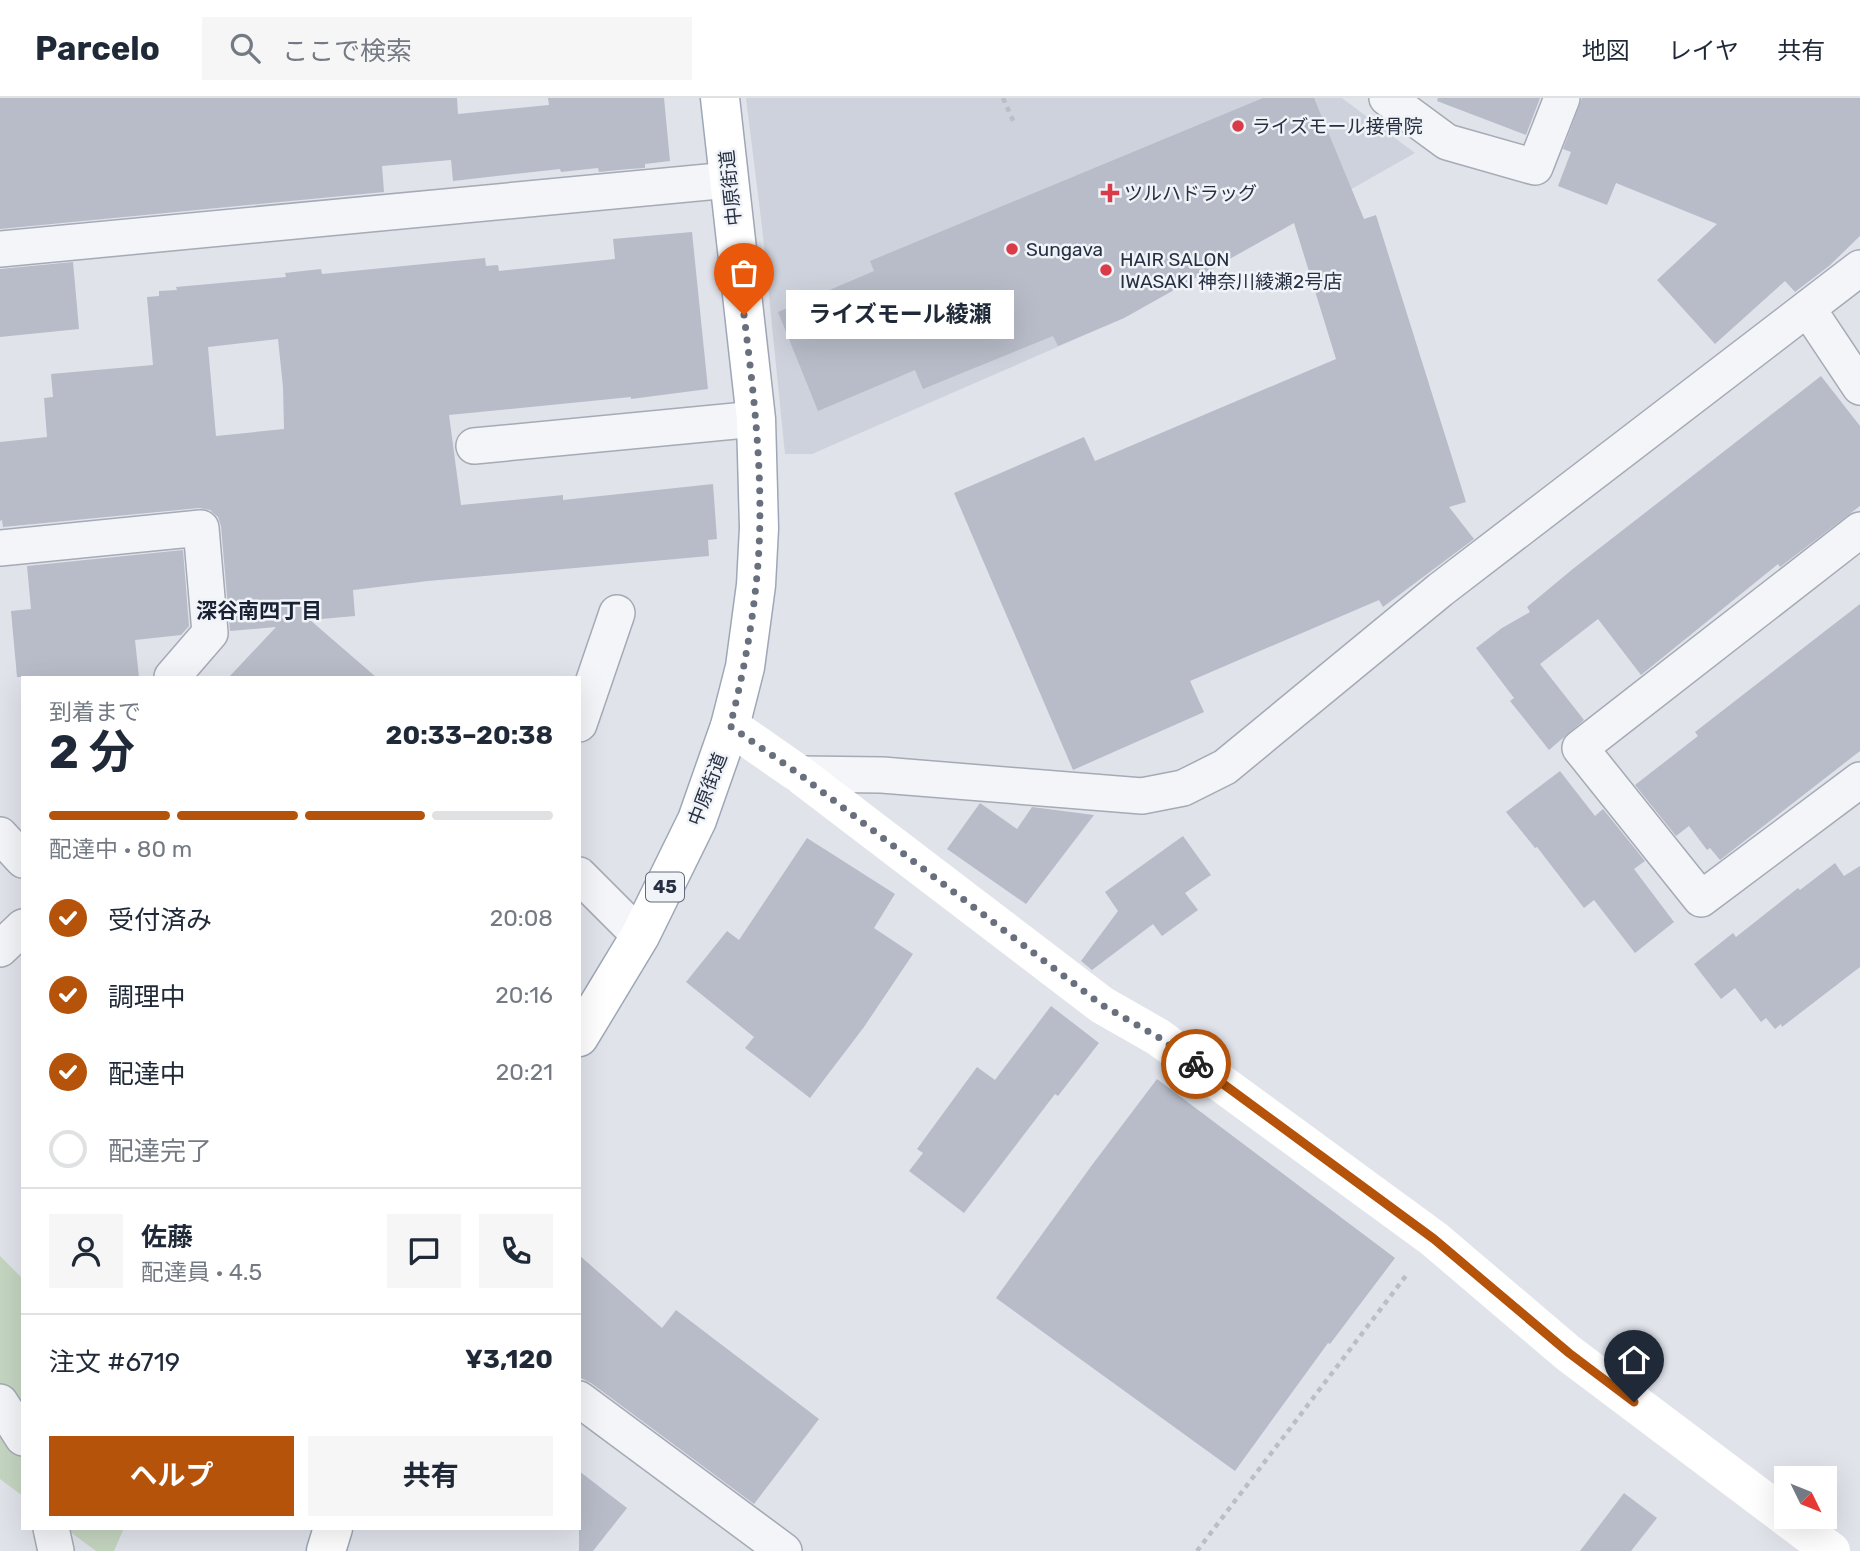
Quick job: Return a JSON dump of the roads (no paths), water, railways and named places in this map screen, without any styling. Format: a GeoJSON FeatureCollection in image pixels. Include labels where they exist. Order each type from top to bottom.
{"type":"FeatureCollection","features":[{"type":"Feature","properties":{"kind":"street","name":"中原街道"},"geometry":{"type":"LineString","coordinates":[[581,1034],[640,936],[697,820],[730,726],[745,667],[756,585],[759,528],[757,419],[720,98]]}},
{"type":"Feature","properties":{"kind":"street"},"geometry":{"type":"LineString","coordinates":[[1387,98],[1447,142],[1535,167],[1562,98]]}},
{"type":"Feature","properties":{"kind":"street"},"geometry":{"type":"LineString","coordinates":[[0,249],[729,180]]}},
{"type":"Feature","properties":{"kind":"street"},"geometry":{"type":"LineString","coordinates":[[799,774],[882,775],[1142,796],[1183,788],[1225,767],[1440,590],[1860,268]]}},
{"type":"Feature","properties":{"kind":"street"},"geometry":{"type":"LineString","coordinates":[[1808,309],[1860,387]]}},
{"type":"Feature","properties":{"kind":"street"},"geometry":{"type":"LineString","coordinates":[[474,446],[757,419]]}},
{"type":"Feature","properties":{"kind":"street"},"geometry":{"type":"LineString","coordinates":[[0,548],[201,528],[210,633],[173,676]]}},
{"type":"Feature","properties":{"kind":"street"},"geometry":{"type":"LineString","coordinates":[[1860,530],[1580,748],[1701,898],[1860,780]]}},
{"type":"Feature","properties":{"kind":"street"},"geometry":{"type":"LineString","coordinates":[[581,718],[617,613]]}},
{"type":"Feature","properties":{"kind":"street"},"geometry":{"type":"LineString","coordinates":[[730,726],[799,774],[1102,1005],[1158,1037],[1434,1239],[1569,1353],[1831,1551]]}},
{"type":"Feature","properties":{"kind":"street"},"geometry":{"type":"LineString","coordinates":[[581,877],[640,936]]}},
{"type":"Feature","properties":{"kind":"street"},"geometry":{"type":"LineString","coordinates":[[0,949],[21,929]]}},
{"type":"Feature","properties":{"kind":"street"},"geometry":{"type":"LineString","coordinates":[[581,1400],[784,1551]]}},
{"type":"Feature","properties":{"kind":"street"},"geometry":{"type":"LineString","coordinates":[[0,1402],[21,1435]]}},
{"type":"Feature","properties":{"kind":"street"},"geometry":{"type":"LineString","coordinates":[[51,1530],[56,1551]]}},
{"type":"Feature","properties":{"kind":"street"},"geometry":{"type":"LineString","coordinates":[[326,1551],[332,1530]]}},
{"type":"Feature","properties":{"kind":"place","name":"ライズモール接骨院"},"geometry":{"type":"Point","coordinates":[1238,126]}},
{"type":"Feature","properties":{"kind":"place","name":"ツルハドラッグ"},"geometry":{"type":"Point","coordinates":[1110,193]}},
{"type":"Feature","properties":{"kind":"place","name":"Sungava"},"geometry":{"type":"Point","coordinates":[1012,249]}},
{"type":"Feature","properties":{"kind":"place","name":"HAIR SALON IWASAKI 神奈川綾瀬2号店"},"geometry":{"type":"Point","coordinates":[1106,270]}},
{"type":"Feature","properties":{"kind":"place","name":"ライズモール綾瀬"},"geometry":{"type":"Point","coordinates":[744,315]}},
{"type":"Feature","properties":{"kind":"district","name":"深谷南四丁目"},"geometry":{"type":"Point","coordinates":[259,611]}}]}
